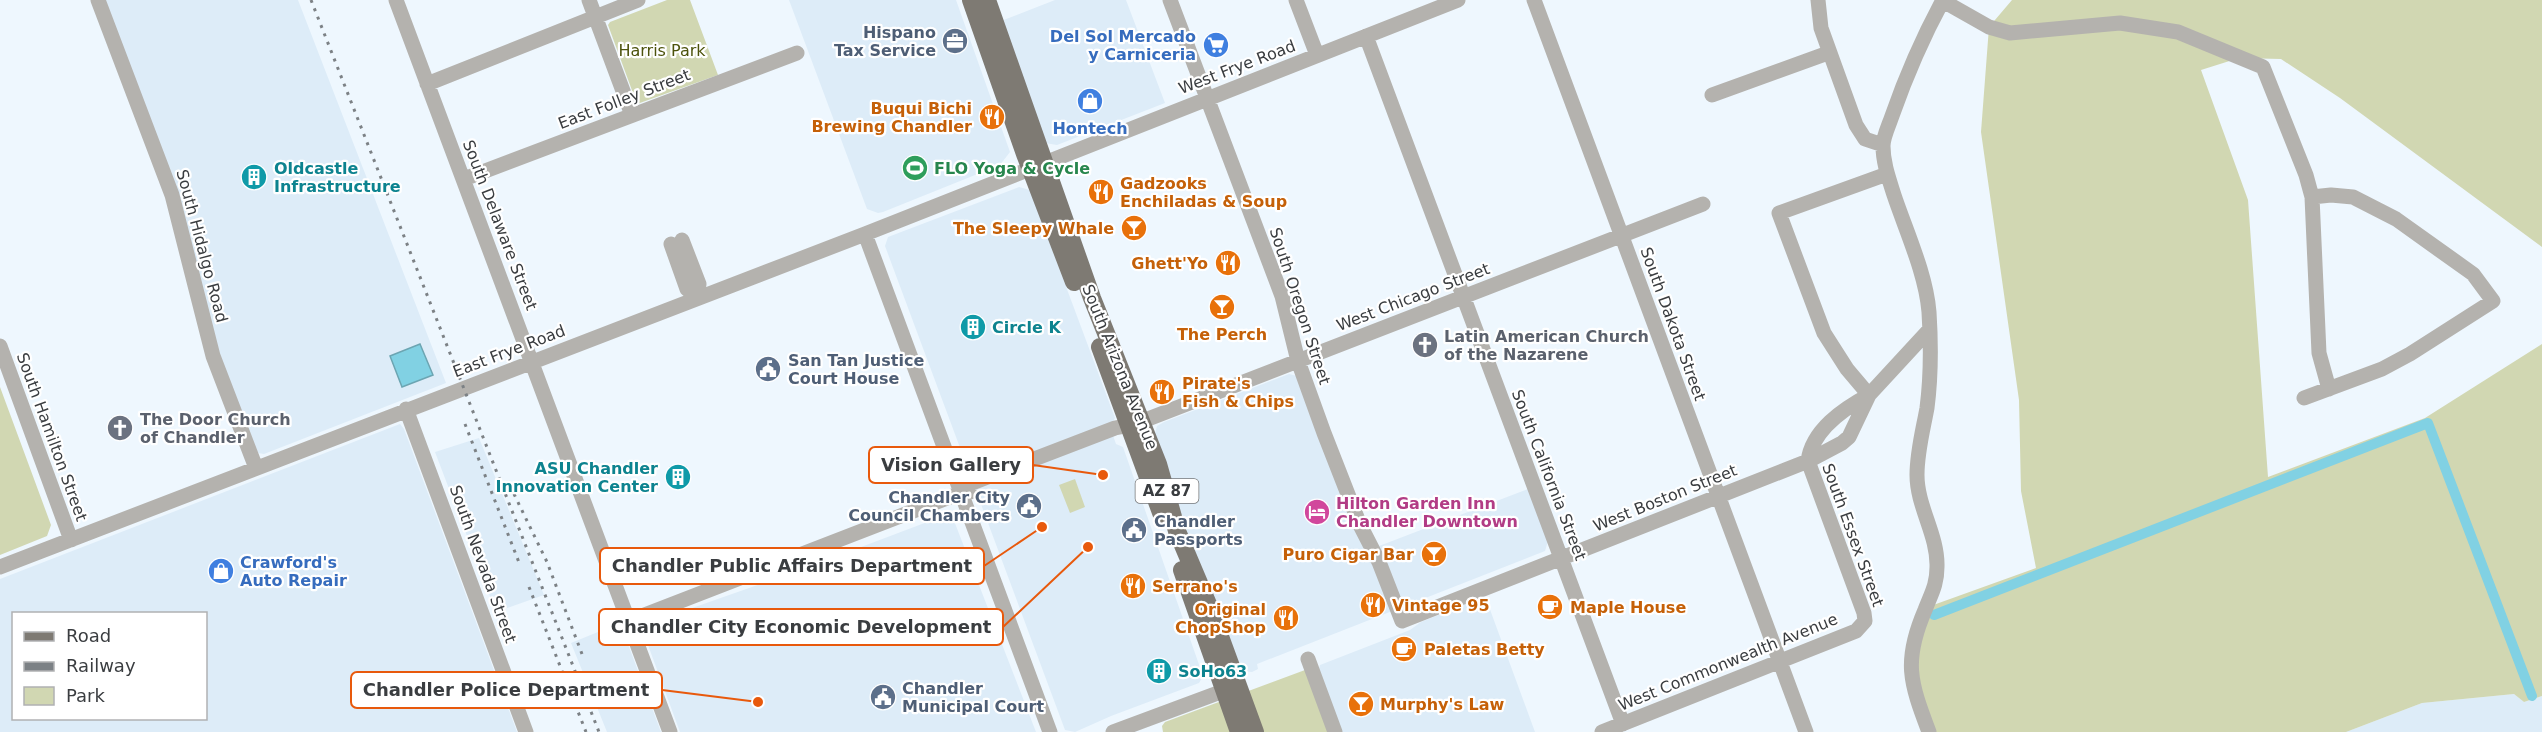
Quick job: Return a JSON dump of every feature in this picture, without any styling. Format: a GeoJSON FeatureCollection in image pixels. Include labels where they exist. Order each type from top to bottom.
{"type":"FeatureCollection","features":[{"type":"Feature","properties":{"kind":"main road","name":"South Arizona Avenue"},"geometry":{"type":"LineString","coordinates":[[971,0],[1008,82]]}},
{"type":"Feature","properties":{"kind":"main road","name":"South Arizona Avenue"},"geometry":{"type":"LineString","coordinates":[[987,0],[1008,82],[1036,166],[1135,424],[1164,480],[1177,531],[1199,581],[1231,688],[1239,732]]}},
{"type":"Feature","properties":{"kind":"main road","name":"South Arizona Avenue"},"geometry":{"type":"LineString","coordinates":[[1231,688],[1255,732]]}},
{"type":"Feature","properties":{"kind":"street","name":"South Hidalgo Road"},"geometry":{"type":"LineString","coordinates":[[98,0],[172,195],[213,356],[256,468]]}},
{"type":"Feature","properties":{"kind":"street","name":"South Delaware Street"},"geometry":{"type":"LineString","coordinates":[[396,0],[670,732]]}},
{"type":"Feature","properties":{"kind":"street"},"geometry":{"type":"LineString","coordinates":[[589,0],[632,115]]}},
{"type":"Feature","properties":{"kind":"street"},"geometry":{"type":"LineString","coordinates":[[427,84],[638,0]]}},
{"type":"Feature","properties":{"kind":"street","name":"South Oregon Street"},"geometry":{"type":"LineString","coordinates":[[1170,0],[1282,296],[1298,361],[1360,525],[1379,561],[1402,621]]}},
{"type":"Feature","properties":{"kind":"street"},"geometry":{"type":"LineString","coordinates":[[1296,0],[1317,55]]}},
{"type":"Feature","properties":{"kind":"street","name":"South Dakota Street"},"geometry":{"type":"LineString","coordinates":[[1534,0],[1806,732]]}},
{"type":"Feature","properties":{"kind":"street"},"geometry":{"type":"LineString","coordinates":[[1818,0],[1821,28],[1828,53],[1856,125],[1865,139],[1883,145]]}},
{"type":"Feature","properties":{"kind":"street","name":"West Frye Road"},"geometry":{"type":"LineString","coordinates":[[1036,166],[1454,1]]}},
{"type":"Feature","properties":{"kind":"street"},"geometry":{"type":"LineString","coordinates":[[1929,732],[1910,673],[1913,645],[1925,608],[1933,595],[1938,570],[1937,546],[1921,501],[1917,477],[1918,448],[1929,390],[1929,330],[1925,289],[1887,174],[1883,145],[1900,91],[1943,1],[1989,27],[2010,33],[2120,23],[2178,32],[2262,68],[2306,175],[2312,197],[2319,352],[2329,389]]}},
{"type":"Feature","properties":{"kind":"street","name":"South California Street"},"geometry":{"type":"LineString","coordinates":[[1366,36],[1623,724]]}},
{"type":"Feature","properties":{"kind":"street","name":"East Folley Street"},"geometry":{"type":"LineString","coordinates":[[464,179],[797,53]]}},
{"type":"Feature","properties":{"kind":"street"},"geometry":{"type":"LineString","coordinates":[[1712,95],[1828,53]]}},
{"type":"Feature","properties":{"kind":"street","name":"East Frye Road"},"geometry":{"type":"LineString","coordinates":[[0,567],[1036,166]]}},
{"type":"Feature","properties":{"kind":"street"},"geometry":{"type":"LineString","coordinates":[[1869,396],[1846,369],[1824,333],[1779,213],[1887,174]]}},
{"type":"Feature","properties":{"kind":"street"},"geometry":{"type":"LineString","coordinates":[[2304,398],[2382,369],[2410,354],[2493,301],[2473,274],[2396,219],[2353,197],[2331,195],[2312,197]]}},
{"type":"Feature","properties":{"kind":"street","name":"West Chicago Street"},"geometry":{"type":"LineString","coordinates":[[629,621],[960,493],[972,483],[1115,428],[1135,424],[1703,204]]}},
{"type":"Feature","properties":{"kind":"street"},"geometry":{"type":"LineString","coordinates":[[865,234],[1050,732]]}},
{"type":"Feature","properties":{"kind":"street"},"geometry":{"type":"LineString","coordinates":[[676,242],[687,289],[698,298]]}},
{"type":"Feature","properties":{"kind":"street","name":"West Boston Street"},"geometry":{"type":"LineString","coordinates":[[1402,621],[1808,461],[1842,443],[1849,437],[1869,396],[1929,330]]}},
{"type":"Feature","properties":{"kind":"street","name":"South Hamilton Street"},"geometry":{"type":"LineString","coordinates":[[0,346],[71,540]]}},
{"type":"Feature","properties":{"kind":"street","name":"West Boston Street"},"geometry":{"type":"LineString","coordinates":[[1808,461],[1810,447],[1824,429],[1850,405],[1869,396]]}},
{"type":"Feature","properties":{"kind":"street","name":"South Nevada Street"},"geometry":{"type":"LineString","coordinates":[[406,409],[526,732]]}},
{"type":"Feature","properties":{"kind":"street","name":"South Essex Street"},"geometry":{"type":"LineString","coordinates":[[1808,461],[1864,613],[1864,621]]}},
{"type":"Feature","properties":{"kind":"street","name":"West Commonwealth Avenue"},"geometry":{"type":"LineString","coordinates":[[1602,732],[1856,631],[1864,621]]}},
{"type":"Feature","properties":{"kind":"street"},"geometry":{"type":"LineString","coordinates":[[1308,659],[1335,732]]}},
{"type":"Feature","properties":{"kind":"street"},"geometry":{"type":"LineString","coordinates":[[1113,732],[1231,688]]}},
{"type":"Feature","properties":{"kind":"shaded area"},"geometry":{"type":"Polygon","coordinates":[[[105,0],[298,0],[446,383],[264,454],[258,453],[217,351],[105,0]]]}},
{"type":"Feature","properties":{"kind":"shaded area"},"geometry":{"type":"Polygon","coordinates":[[[789,0],[956,0],[1010,152],[1000,165],[883,212],[878,213],[867,209],[789,0]]]}},
{"type":"Feature","properties":{"kind":"shaded area"},"geometry":{"type":"Polygon","coordinates":[[[1055,0],[1126,0],[1165,103],[1057,145],[1045,143],[1001,21],[1055,0]]]}},
{"type":"Feature","properties":{"kind":"shaded area"},"geometry":{"type":"Polygon","coordinates":[[[1019,187],[1030,190],[1115,418],[1110,427],[1116,444],[1123,447],[1203,676],[1199,683],[1075,732],[1065,730],[885,246],[888,237],[1019,187]]]}},
{"type":"Feature","properties":{"kind":"shaded area"},"geometry":{"type":"Polygon","coordinates":[[[1289,374],[1297,376],[1366,551],[1528,489],[1548,541],[1545,551],[1257,664],[1258,669],[1252,672],[1241,671],[1185,534],[1155,434],[1157,426],[1164,422],[1289,374]]]}},
{"type":"Feature","properties":{"kind":"shaded area"},"geometry":{"type":"Polygon","coordinates":[[[400,424],[404,429],[517,732],[0,732],[0,579],[400,424]]]}},
{"type":"Feature","properties":{"kind":"shaded area"},"geometry":{"type":"Polygon","coordinates":[[[479,438],[544,595],[496,612],[435,452],[479,438]]]}},
{"type":"Feature","properties":{"kind":"shaded area"},"geometry":{"type":"Polygon","coordinates":[[[951,513],[1036,732],[680,732],[641,626],[803,569],[951,513]]]}},
{"type":"Feature","properties":{"kind":"shaded area"},"geometry":{"type":"Polygon","coordinates":[[[1485,596],[1535,732],[1342,732],[1319,669],[1320,665],[1410,630],[1421,622],[1485,596]]]}},
{"type":"Feature","properties":{"kind":"shaded area"},"geometry":{"type":"Polygon","coordinates":[[[620,623],[661,732],[607,732],[571,643],[620,623]]]}},
{"type":"Feature","properties":{"kind":"shaded area"},"geometry":{"type":"Polygon","coordinates":[[[2514,694],[2524,702],[2542,696],[2542,732],[2346,732],[2422,703],[2514,694]]]}},
{"type":"Feature","properties":{"kind":"green space","name":"Harris Park"},"geometry":{"type":"Polygon","coordinates":[[[667,0],[690,0],[718,75],[637,104],[608,25],[610,22],[667,0]]]}},
{"type":"Feature","properties":{"kind":"green space"},"geometry":{"type":"Polygon","coordinates":[[[2012,0],[2542,0],[2542,247],[2340,98],[2281,59],[2239,58],[2201,70],[2248,200],[2268,477],[2425,418],[2542,344],[2542,696],[2524,702],[2514,694],[2422,703],[2346,732],[1929,732],[1913,645],[1925,608],[2036,568],[2021,491],[2019,400],[1981,132],[1989,27],[2012,0]]]}},
{"type":"Feature","properties":{"kind":"green space"},"geometry":{"type":"Polygon","coordinates":[[[0,387],[51,525],[47,536],[0,555],[0,387]]]}},
{"type":"Feature","properties":{"kind":"green space"},"geometry":{"type":"Polygon","coordinates":[[[1075,479],[1085,507],[1070,513],[1059,485],[1075,479]]]}},
{"type":"Feature","properties":{"kind":"green space"},"geometry":{"type":"Polygon","coordinates":[[[1305,670],[1330,732],[1163,732],[1162,726],[1165,722],[1305,670]]]}},
{"type":"Feature","properties":{"kind":"water"},"geometry":{"type":"Polygon","coordinates":[[[420,344],[433,375],[402,387],[390,356],[420,344]]]}},
{"type":"Feature","properties":{"kind":"waterway"},"geometry":{"type":"LineString","coordinates":[[1934,615],[2428,423],[2532,696]]}},
{"type":"Feature","properties":{"kind":"railway"},"geometry":{"type":"LineString","coordinates":[[311,0],[599,732]]}},
{"type":"Feature","properties":{"kind":"railway"},"geometry":{"type":"LineString","coordinates":[[465,424],[520,565]]}},
{"type":"Feature","properties":{"kind":"railway"},"geometry":{"type":"LineString","coordinates":[[514,494],[547,562],[582,654]]}},
{"type":"Feature","properties":{"kind":"railway"},"geometry":{"type":"LineString","coordinates":[[529,587],[586,732]]}},
{"type":"Feature","properties":{"kind":"place","name":"Hispano Tax Service"},"geometry":{"type":"Point","coordinates":[955,41]}},
{"type":"Feature","properties":{"kind":"place","name":"Del Sol Mercado y Carniceria"},"geometry":{"type":"Point","coordinates":[1216,45]}},
{"type":"Feature","properties":{"kind":"place","name":"Hontech"},"geometry":{"type":"Point","coordinates":[1090,101]}},
{"type":"Feature","properties":{"kind":"place","name":"Buqui Bichi Brewing Chandler"},"geometry":{"type":"Point","coordinates":[992,117]}},
{"type":"Feature","properties":{"kind":"place","name":"FLO Yoga & Cycle"},"geometry":{"type":"Point","coordinates":[915,168]}},
{"type":"Feature","properties":{"kind":"place","name":"Oldcastle Infrastructure"},"geometry":{"type":"Point","coordinates":[254,177]}},
{"type":"Feature","properties":{"kind":"place","name":"Gadzooks Enchiladas & Soup"},"geometry":{"type":"Point","coordinates":[1101,192]}},
{"type":"Feature","properties":{"kind":"place","name":"The Sleepy Whale"},"geometry":{"type":"Point","coordinates":[1134,228]}},
{"type":"Feature","properties":{"kind":"place","name":"Ghett'Yo"},"geometry":{"type":"Point","coordinates":[1228,263]}},
{"type":"Feature","properties":{"kind":"place","name":"The Perch"},"geometry":{"type":"Point","coordinates":[1222,307]}},
{"type":"Feature","properties":{"kind":"place","name":"Circle K"},"geometry":{"type":"Point","coordinates":[973,327]}},
{"type":"Feature","properties":{"kind":"place","name":"Latin American Church of the Nazarene"},"geometry":{"type":"Point","coordinates":[1425,345]}},
{"type":"Feature","properties":{"kind":"place","name":"San Tan Justice Court House"},"geometry":{"type":"Point","coordinates":[768,369]}},
{"type":"Feature","properties":{"kind":"place","name":"Pirate's Fish & Chips"},"geometry":{"type":"Point","coordinates":[1162,392]}},
{"type":"Feature","properties":{"kind":"place","name":"The Door Church of Chandler"},"geometry":{"type":"Point","coordinates":[120,428]}},
{"type":"Feature","properties":{"kind":"place","name":"Vision Gallery"},"geometry":{"type":"Point","coordinates":[1103,475]}},
{"type":"Feature","properties":{"kind":"place","name":"ASU Chandler Innovation Center"},"geometry":{"type":"Point","coordinates":[678,477]}},
{"type":"Feature","properties":{"kind":"place","name":"Chandler City Council Chambers"},"geometry":{"type":"Point","coordinates":[1029,506]}},
{"type":"Feature","properties":{"kind":"place","name":"Hilton Garden Inn Chandler Downtown"},"geometry":{"type":"Point","coordinates":[1317,512]}},
{"type":"Feature","properties":{"kind":"place","name":"Chandler Public Affairs Department"},"geometry":{"type":"Point","coordinates":[1042,527]}},
{"type":"Feature","properties":{"kind":"place","name":"Chandler Passports"},"geometry":{"type":"Point","coordinates":[1134,530]}},
{"type":"Feature","properties":{"kind":"place","name":"Chandler City Economic Development"},"geometry":{"type":"Point","coordinates":[1088,547]}},
{"type":"Feature","properties":{"kind":"place","name":"Puro Cigar Bar"},"geometry":{"type":"Point","coordinates":[1434,554]}},
{"type":"Feature","properties":{"kind":"place","name":"Crawford's Auto Repair"},"geometry":{"type":"Point","coordinates":[221,571]}},
{"type":"Feature","properties":{"kind":"place","name":"Serrano's"},"geometry":{"type":"Point","coordinates":[1133,586]}},
{"type":"Feature","properties":{"kind":"place","name":"Vintage 95"},"geometry":{"type":"Point","coordinates":[1373,605]}},
{"type":"Feature","properties":{"kind":"place","name":"Maple House"},"geometry":{"type":"Point","coordinates":[1550,607]}},
{"type":"Feature","properties":{"kind":"place","name":"Original ChopShop"},"geometry":{"type":"Point","coordinates":[1286,618]}},
{"type":"Feature","properties":{"kind":"place","name":"Paletas Betty"},"geometry":{"type":"Point","coordinates":[1404,649]}},
{"type":"Feature","properties":{"kind":"place","name":"SoHo63"},"geometry":{"type":"Point","coordinates":[1159,671]}},
{"type":"Feature","properties":{"kind":"place","name":"Chandler Municipal Court"},"geometry":{"type":"Point","coordinates":[883,697]}},
{"type":"Feature","properties":{"kind":"place","name":"Chandler Police Department"},"geometry":{"type":"Point","coordinates":[758,702]}},
{"type":"Feature","properties":{"kind":"place","name":"Murphy's Law"},"geometry":{"type":"Point","coordinates":[1361,704]}}]}
